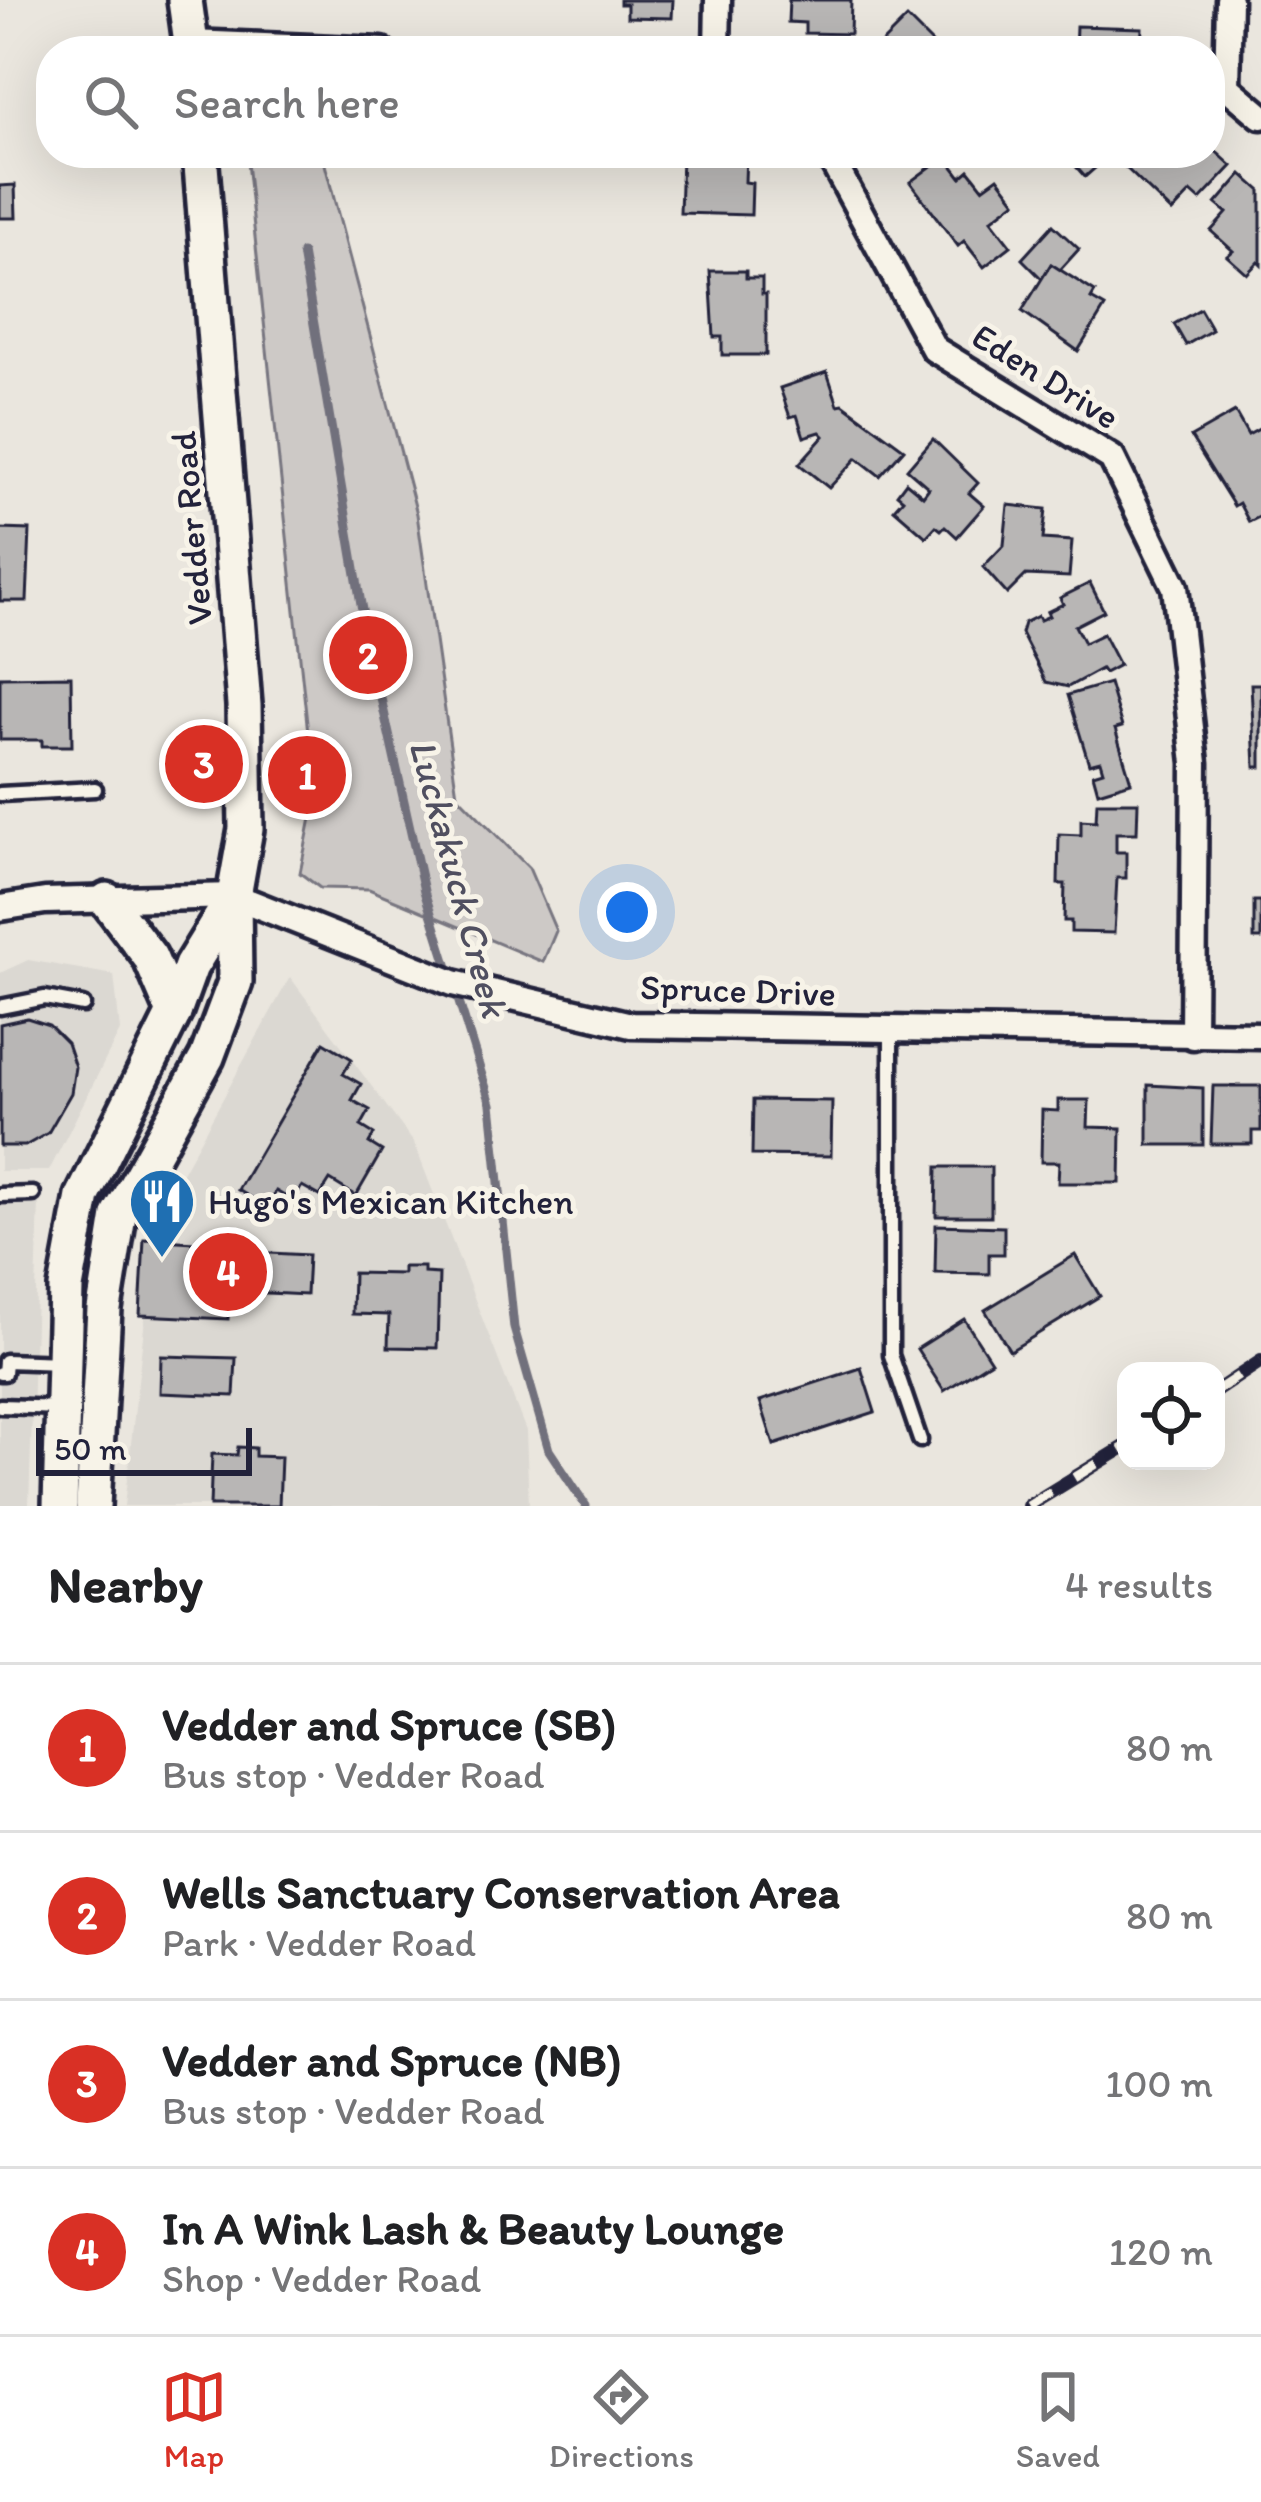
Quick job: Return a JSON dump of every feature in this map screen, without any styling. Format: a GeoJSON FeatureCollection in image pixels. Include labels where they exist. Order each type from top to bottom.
{"type":"FeatureCollection","features":[{"type":"Feature","properties":{"kind":"main road"},"geometry":{"type":"LineString","coordinates":[[185,0],[190,36]]}},
{"type":"Feature","properties":{"kind":"main road","name":"Vedder Road"},"geometry":{"type":"LineString","coordinates":[[93,1506],[104,1309],[119,1214],[207,1057],[235,982],[234,896],[246,829],[244,705],[201,168]]}},
{"type":"Feature","properties":{"kind":"main road","name":"Vedder Road"},"geometry":{"type":"LineString","coordinates":[[60,1506],[66,1288],[82,1196],[174,1013],[191,966],[234,896]]}},
{"type":"Feature","properties":{"kind":"main road"},"geometry":{"type":"LineString","coordinates":[[107,900],[150,957],[174,1013]]}},
{"type":"Feature","properties":{"kind":"street"},"geometry":{"type":"LineString","coordinates":[[717,36],[718,0]]}},
{"type":"Feature","properties":{"kind":"street"},"geometry":{"type":"LineString","coordinates":[[1229,0],[1227,87],[1261,116]]}},
{"type":"Feature","properties":{"kind":"street","name":"Eden Drive"},"geometry":{"type":"LineString","coordinates":[[836,168],[934,349],[1112,458],[1174,587],[1195,763],[1192,1036]]}},
{"type":"Feature","properties":{"kind":"street"},"geometry":{"type":"LineString","coordinates":[[0,908],[45,901],[234,896]]}},
{"type":"Feature","properties":{"kind":"street","name":"Spruce Drive"},"geometry":{"type":"LineString","coordinates":[[234,896],[453,983],[631,1025],[1261,1035]]}},
{"type":"Feature","properties":{"kind":"lane"},"geometry":{"type":"LineString","coordinates":[[0,794],[95,789]]}},
{"type":"Feature","properties":{"kind":"lane"},"geometry":{"type":"LineString","coordinates":[[0,1007],[46,998],[83,1005]]}},
{"type":"Feature","properties":{"kind":"lane"},"geometry":{"type":"LineString","coordinates":[[891,1030],[891,1355],[920,1440]]}},
{"type":"Feature","properties":{"kind":"lane"},"geometry":{"type":"LineString","coordinates":[[0,1195],[33,1194]]}},
{"type":"Feature","properties":{"kind":"lane"},"geometry":{"type":"LineString","coordinates":[[0,1373],[4,1373],[4,1360],[64,1363]]}},
{"type":"Feature","properties":{"kind":"lane"},"geometry":{"type":"LineString","coordinates":[[0,1406],[63,1408]]}},
{"type":"Feature","properties":{"kind":"shaded area"},"geometry":{"type":"Polygon","coordinates":[[[248,168],[326,168],[417,514],[457,795],[529,868],[556,931],[543,962],[369,889],[320,888],[300,873],[315,798],[248,168]]]}},
{"type":"Feature","properties":{"kind":"shaded area"},"geometry":{"type":"Polygon","coordinates":[[[28,960],[114,975],[120,1031],[49,1171],[0,1171],[0,973],[28,960]]]}},
{"type":"Feature","properties":{"kind":"shaded area"},"geometry":{"type":"Polygon","coordinates":[[[290,977],[414,1143],[526,1431],[529,1506],[124,1506],[156,1220],[290,977]]]}},
{"type":"Feature","properties":{"kind":"shaded area"},"geometry":{"type":"Polygon","coordinates":[[[0,1200],[39,1201],[29,1506],[0,1506],[0,1200]]]}},
{"type":"Feature","properties":{"kind":"building"},"geometry":{"type":"Polygon","coordinates":[[[620,0],[673,0],[672,18],[627,17],[627,4],[620,0]]]}},
{"type":"Feature","properties":{"kind":"building"},"geometry":{"type":"Polygon","coordinates":[[[789,0],[851,0],[850,34],[805,33],[805,23],[788,22],[789,0]]]}},
{"type":"Feature","properties":{"kind":"building"},"geometry":{"type":"Polygon","coordinates":[[[907,18],[925,36],[889,36],[907,18]]]}},
{"type":"Feature","properties":{"kind":"building"},"geometry":{"type":"Polygon","coordinates":[[[1076,26],[1142,28],[1142,36],[1076,36],[1076,26]]]}},
{"type":"Feature","properties":{"kind":"building"},"geometry":{"type":"Polygon","coordinates":[[[1225,160],[1232,166],[1200,200],[1191,192],[1172,212],[1126,168],[1225,168],[1225,160]]]}},
{"type":"Feature","properties":{"kind":"building"},"geometry":{"type":"Polygon","coordinates":[[[682,168],[745,168],[745,182],[752,183],[751,215],[680,213],[682,168]]]}},
{"type":"Feature","properties":{"kind":"building"},"geometry":{"type":"Polygon","coordinates":[[[929,168],[954,168],[961,177],[969,170],[983,188],[998,177],[1016,201],[991,220],[1011,246],[984,267],[964,241],[958,246],[910,182],[929,168]]]}},
{"type":"Feature","properties":{"kind":"building"},"geometry":{"type":"Polygon","coordinates":[[[1242,174],[1261,191],[1261,265],[1258,262],[1247,274],[1227,256],[1233,251],[1211,231],[1227,213],[1216,204],[1242,174]]]}},
{"type":"Feature","properties":{"kind":"building"},"geometry":{"type":"Polygon","coordinates":[[[15,185],[16,218],[0,218],[0,186],[15,185]]]}},
{"type":"Feature","properties":{"kind":"building"},"geometry":{"type":"Polygon","coordinates":[[[1053,225],[1079,249],[1060,270],[1051,264],[1042,279],[1022,259],[1053,225]]]}},
{"type":"Feature","properties":{"kind":"building"},"geometry":{"type":"Polygon","coordinates":[[[1051,264],[1095,292],[1091,299],[1105,307],[1078,351],[1022,311],[1051,264]]]}},
{"type":"Feature","properties":{"kind":"building"},"geometry":{"type":"Polygon","coordinates":[[[710,271],[746,271],[746,278],[762,278],[766,355],[722,355],[722,337],[714,337],[710,271]]]}},
{"type":"Feature","properties":{"kind":"building"},"geometry":{"type":"Polygon","coordinates":[[[1200,309],[1212,330],[1186,345],[1174,324],[1200,309]]]}},
{"type":"Feature","properties":{"kind":"building"},"geometry":{"type":"Polygon","coordinates":[[[827,372],[838,405],[843,404],[904,449],[880,476],[857,458],[829,488],[799,464],[824,436],[820,432],[804,437],[797,415],[790,417],[780,388],[827,372]]]}},
{"type":"Feature","properties":{"kind":"building"},"geometry":{"type":"Polygon","coordinates":[[[1235,412],[1248,435],[1261,428],[1261,516],[1249,522],[1191,437],[1235,412]]]}},
{"type":"Feature","properties":{"kind":"building"},"geometry":{"type":"Polygon","coordinates":[[[933,439],[978,483],[969,493],[984,506],[957,537],[945,526],[941,530],[936,526],[926,537],[894,509],[903,499],[897,494],[906,482],[923,496],[929,488],[907,469],[933,439]]]}},
{"type":"Feature","properties":{"kind":"building"},"geometry":{"type":"Polygon","coordinates":[[[1008,505],[1046,509],[1043,539],[1072,541],[1069,577],[1026,575],[1007,594],[983,567],[1004,545],[1008,505]]]}},
{"type":"Feature","properties":{"kind":"building"},"geometry":{"type":"Polygon","coordinates":[[[0,529],[30,530],[27,601],[0,601],[0,529]]]}},
{"type":"Feature","properties":{"kind":"building"},"geometry":{"type":"Polygon","coordinates":[[[1090,583],[1104,611],[1075,626],[1084,643],[1103,634],[1119,665],[1068,687],[1046,682],[1021,633],[1024,623],[1049,616],[1047,612],[1063,604],[1060,598],[1090,583]]]}},
{"type":"Feature","properties":{"kind":"building"},"geometry":{"type":"Polygon","coordinates":[[[71,676],[72,746],[0,740],[0,677],[71,676]]]}},
{"type":"Feature","properties":{"kind":"building"},"geometry":{"type":"Polygon","coordinates":[[[1109,683],[1122,727],[1115,729],[1131,782],[1098,792],[1093,774],[1103,771],[1100,761],[1089,764],[1068,695],[1109,683]]]}},
{"type":"Feature","properties":{"kind":"building"},"geometry":{"type":"Polygon","coordinates":[[[1251,684],[1261,684],[1261,767],[1255,767],[1251,684]]]}},
{"type":"Feature","properties":{"kind":"building"},"geometry":{"type":"Polygon","coordinates":[[[1097,802],[1138,802],[1137,833],[1116,833],[1116,852],[1126,852],[1126,878],[1117,878],[1114,933],[1071,932],[1071,921],[1064,921],[1065,884],[1058,884],[1059,834],[1081,835],[1081,820],[1096,821],[1097,802]]]}},
{"type":"Feature","properties":{"kind":"building"},"geometry":{"type":"Polygon","coordinates":[[[1254,901],[1261,901],[1261,939],[1254,939],[1254,901]]]}},
{"type":"Feature","properties":{"kind":"building"},"geometry":{"type":"Polygon","coordinates":[[[27,1018],[49,1025],[67,1043],[75,1067],[71,1093],[48,1133],[25,1146],[0,1146],[0,1024],[27,1018]]]}},
{"type":"Feature","properties":{"kind":"building"},"geometry":{"type":"Polygon","coordinates":[[[324,1042],[352,1059],[343,1074],[361,1084],[352,1100],[370,1110],[361,1126],[374,1134],[369,1143],[382,1151],[356,1196],[330,1180],[320,1196],[302,1186],[293,1201],[276,1191],[267,1207],[238,1190],[324,1042]]]}},
{"type":"Feature","properties":{"kind":"building"},"geometry":{"type":"Polygon","coordinates":[[[1148,1085],[1203,1088],[1203,1145],[1148,1145],[1148,1085]]]}},
{"type":"Feature","properties":{"kind":"building"},"geometry":{"type":"Polygon","coordinates":[[[1213,1086],[1261,1086],[1261,1131],[1252,1131],[1252,1144],[1211,1144],[1213,1086]]]}},
{"type":"Feature","properties":{"kind":"building"},"geometry":{"type":"Polygon","coordinates":[[[753,1100],[832,1101],[831,1156],[752,1155],[753,1100]]]}},
{"type":"Feature","properties":{"kind":"building"},"geometry":{"type":"Polygon","coordinates":[[[1058,1100],[1089,1100],[1088,1127],[1121,1128],[1120,1183],[1058,1183],[1059,1162],[1041,1162],[1042,1110],[1058,1111],[1058,1100]]]}},
{"type":"Feature","properties":{"kind":"building"},"geometry":{"type":"Polygon","coordinates":[[[937,1167],[991,1167],[991,1216],[936,1216],[937,1167]]]}},
{"type":"Feature","properties":{"kind":"building"},"geometry":{"type":"Polygon","coordinates":[[[936,1225],[1004,1227],[1004,1254],[989,1254],[989,1274],[935,1273],[936,1225]]]}},
{"type":"Feature","properties":{"kind":"building"},"geometry":{"type":"Polygon","coordinates":[[[144,1239],[194,1242],[194,1249],[308,1255],[306,1295],[229,1291],[228,1319],[140,1315],[144,1239]]]}},
{"type":"Feature","properties":{"kind":"building"},"geometry":{"type":"Polygon","coordinates":[[[1075,1255],[1100,1296],[1010,1351],[985,1310],[1075,1255]]]}},
{"type":"Feature","properties":{"kind":"building"},"geometry":{"type":"Polygon","coordinates":[[[403,1267],[424,1267],[424,1273],[439,1274],[437,1348],[388,1347],[389,1315],[352,1314],[353,1273],[403,1274],[403,1267]]]}},
{"type":"Feature","properties":{"kind":"building"},"geometry":{"type":"Polygon","coordinates":[[[964,1319],[991,1361],[944,1391],[917,1349],[964,1319]]]}},
{"type":"Feature","properties":{"kind":"building"},"geometry":{"type":"Polygon","coordinates":[[[161,1356],[236,1358],[234,1396],[160,1393],[161,1356]]]}},
{"type":"Feature","properties":{"kind":"building"},"geometry":{"type":"Polygon","coordinates":[[[861,1368],[875,1412],[774,1445],[760,1401],[861,1368]]]}},
{"type":"Feature","properties":{"kind":"building"},"geometry":{"type":"Polygon","coordinates":[[[238,1447],[255,1448],[255,1456],[281,1457],[279,1506],[210,1506],[212,1454],[237,1455],[238,1447]]]}},
{"type":"Feature","properties":{"kind":"waterway","name":"Luckakuck Creek"},"geometry":{"type":"LineString","coordinates":[[302,253],[364,622],[424,891],[491,1104],[514,1328],[549,1450],[586,1506]]}},
{"type":"Feature","properties":{"kind":"railway"},"geometry":{"type":"LineString","coordinates":[[1225,1385],[1261,1361]]}},
{"type":"Feature","properties":{"kind":"railway"},"geometry":{"type":"LineString","coordinates":[[1028,1506],[1117,1452]]}},
{"type":"Feature","properties":{"kind":"place","name":"Wells Sanctuary Conservation Area"},"geometry":{"type":"Point","coordinates":[368,655]}},
{"type":"Feature","properties":{"kind":"place","name":"Vedder and Spruce (NB)"},"geometry":{"type":"Point","coordinates":[204,764]}},
{"type":"Feature","properties":{"kind":"place","name":"Vedder and Spruce (SB)"},"geometry":{"type":"Point","coordinates":[307,775]}},
{"type":"Feature","properties":{"kind":"place","name":"Hugo's Mexican Kitchen"},"geometry":{"type":"Point","coordinates":[162,1260]}},
{"type":"Feature","properties":{"kind":"place","name":"In A Wink Lash & Beauty Lounge"},"geometry":{"type":"Point","coordinates":[228,1272]}}]}
